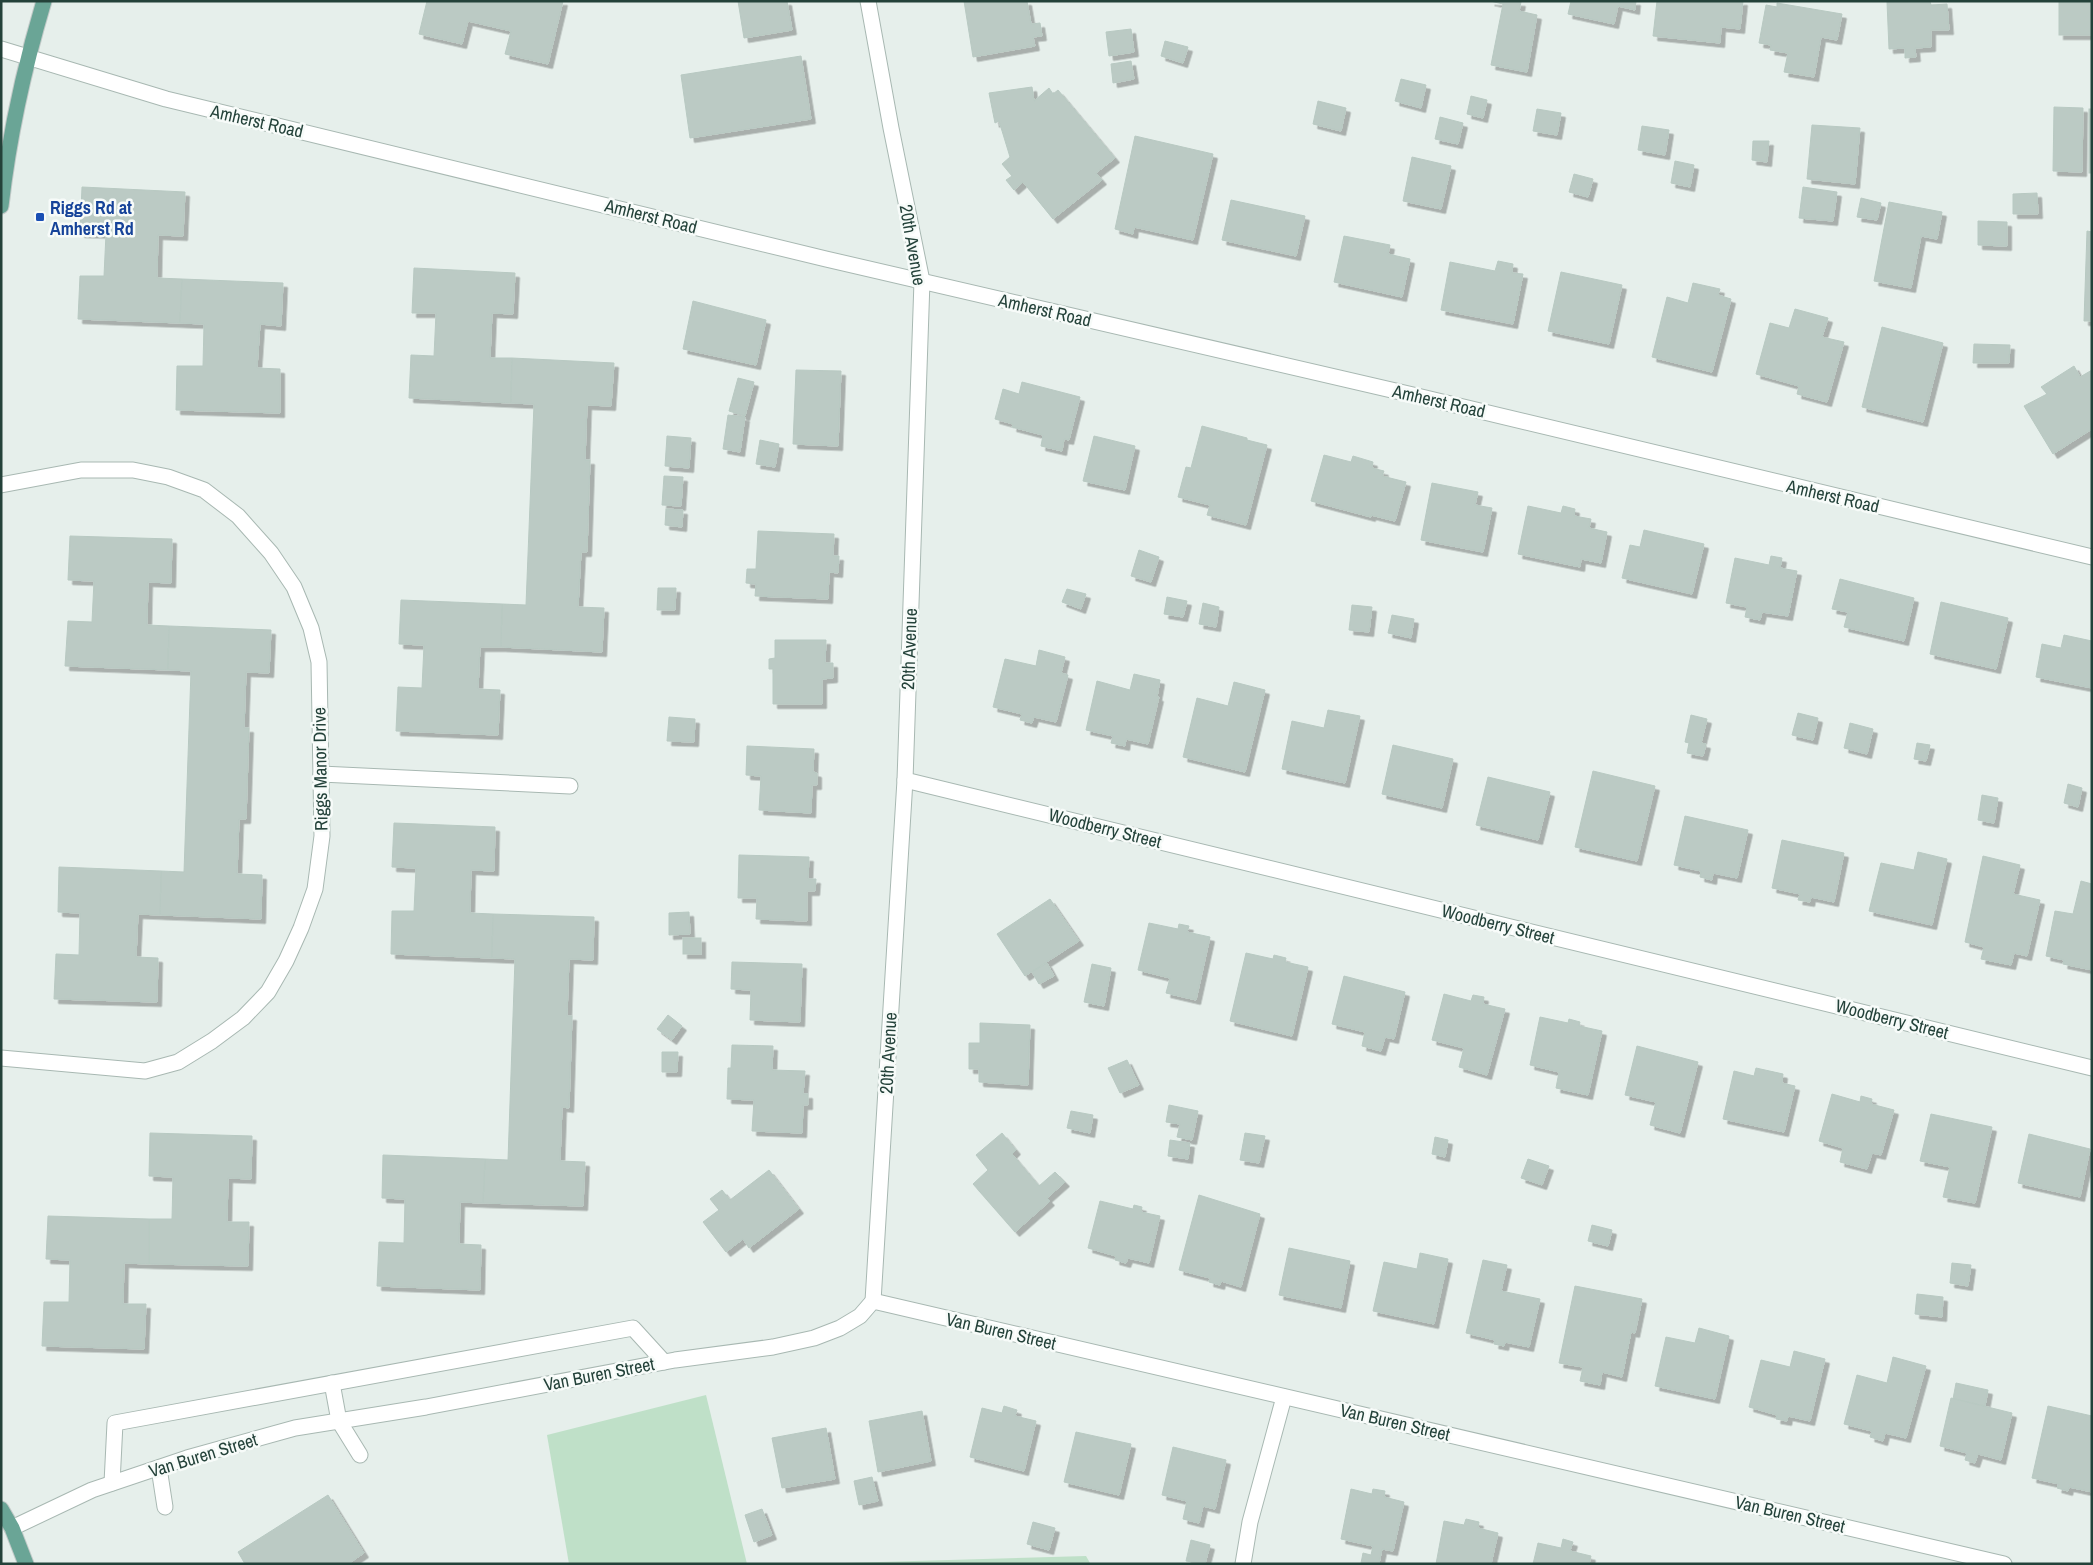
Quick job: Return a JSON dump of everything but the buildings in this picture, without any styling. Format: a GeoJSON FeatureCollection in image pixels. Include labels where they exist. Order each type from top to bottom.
{"type":"FeatureCollection","features":[{"type":"Feature","properties":{"kind":"main road"},"geometry":{"type":"LineString","coordinates":[[1,206],[13,124],[28,57],[44,1]]}},
{"type":"Feature","properties":{"kind":"main road"},"geometry":{"type":"LineString","coordinates":[[1,1509],[12,1528],[26,1564]]}},
{"type":"Feature","properties":{"kind":"street","name":"20th Avenue"},"geometry":{"type":"LineString","coordinates":[[868,1],[922,281],[905,780],[873,1301]]}},
{"type":"Feature","properties":{"kind":"street","name":"Amherst Road"},"geometry":{"type":"LineString","coordinates":[[1,49],[166,99],[826,260],[1413,395],[2092,557]]}},
{"type":"Feature","properties":{"kind":"street","name":"Riggs Manor Drive"},"geometry":{"type":"LineString","coordinates":[[1,485],[81,470],[133,470],[168,477],[204,490],[238,516],[271,553],[294,587],[311,628],[319,662],[322,836],[314,889],[301,928],[286,961],[268,992],[244,1018],[212,1041],[178,1062],[145,1071],[1,1058]]}},
{"type":"Feature","properties":{"kind":"street"},"geometry":{"type":"LineString","coordinates":[[321,774],[570,786]]}},
{"type":"Feature","properties":{"kind":"street","name":"Woodberry Street"},"geometry":{"type":"LineString","coordinates":[[905,780],[2092,1068]]}},
{"type":"Feature","properties":{"kind":"street","name":"Van Buren Street"},"geometry":{"type":"LineString","coordinates":[[12,1528],[92,1490],[295,1428],[664,1362],[773,1347],[814,1338],[840,1328],[860,1316],[873,1301],[2004,1564]]}},
{"type":"Feature","properties":{"kind":"street"},"geometry":{"type":"LineString","coordinates":[[112,1483],[115,1424],[632,1328],[664,1362]]}},
{"type":"Feature","properties":{"kind":"street"},"geometry":{"type":"LineString","coordinates":[[332,1383],[339,1420],[360,1455]]}},
{"type":"Feature","properties":{"kind":"street"},"geometry":{"type":"LineString","coordinates":[[1243,1564],[1250,1522],[1284,1397]]}},
{"type":"Feature","properties":{"kind":"street"},"geometry":{"type":"LineString","coordinates":[[159,1468],[165,1507]]}},
{"type":"Feature","properties":{"kind":"green space"},"geometry":{"type":"Polygon","coordinates":[[[706,1395],[747,1564],[569,1564],[547,1435],[706,1395]]]}},
{"type":"Feature","properties":{"kind":"green space"},"geometry":{"type":"Polygon","coordinates":[[[1086,1556],[1090,1563],[1111,1564],[810,1564],[1086,1556]]]}},
{"type":"Feature","properties":{"kind":"place","name":"Riggs Rd at Amherst Rd"},"geometry":{"type":"Point","coordinates":[40,217]}}]}
